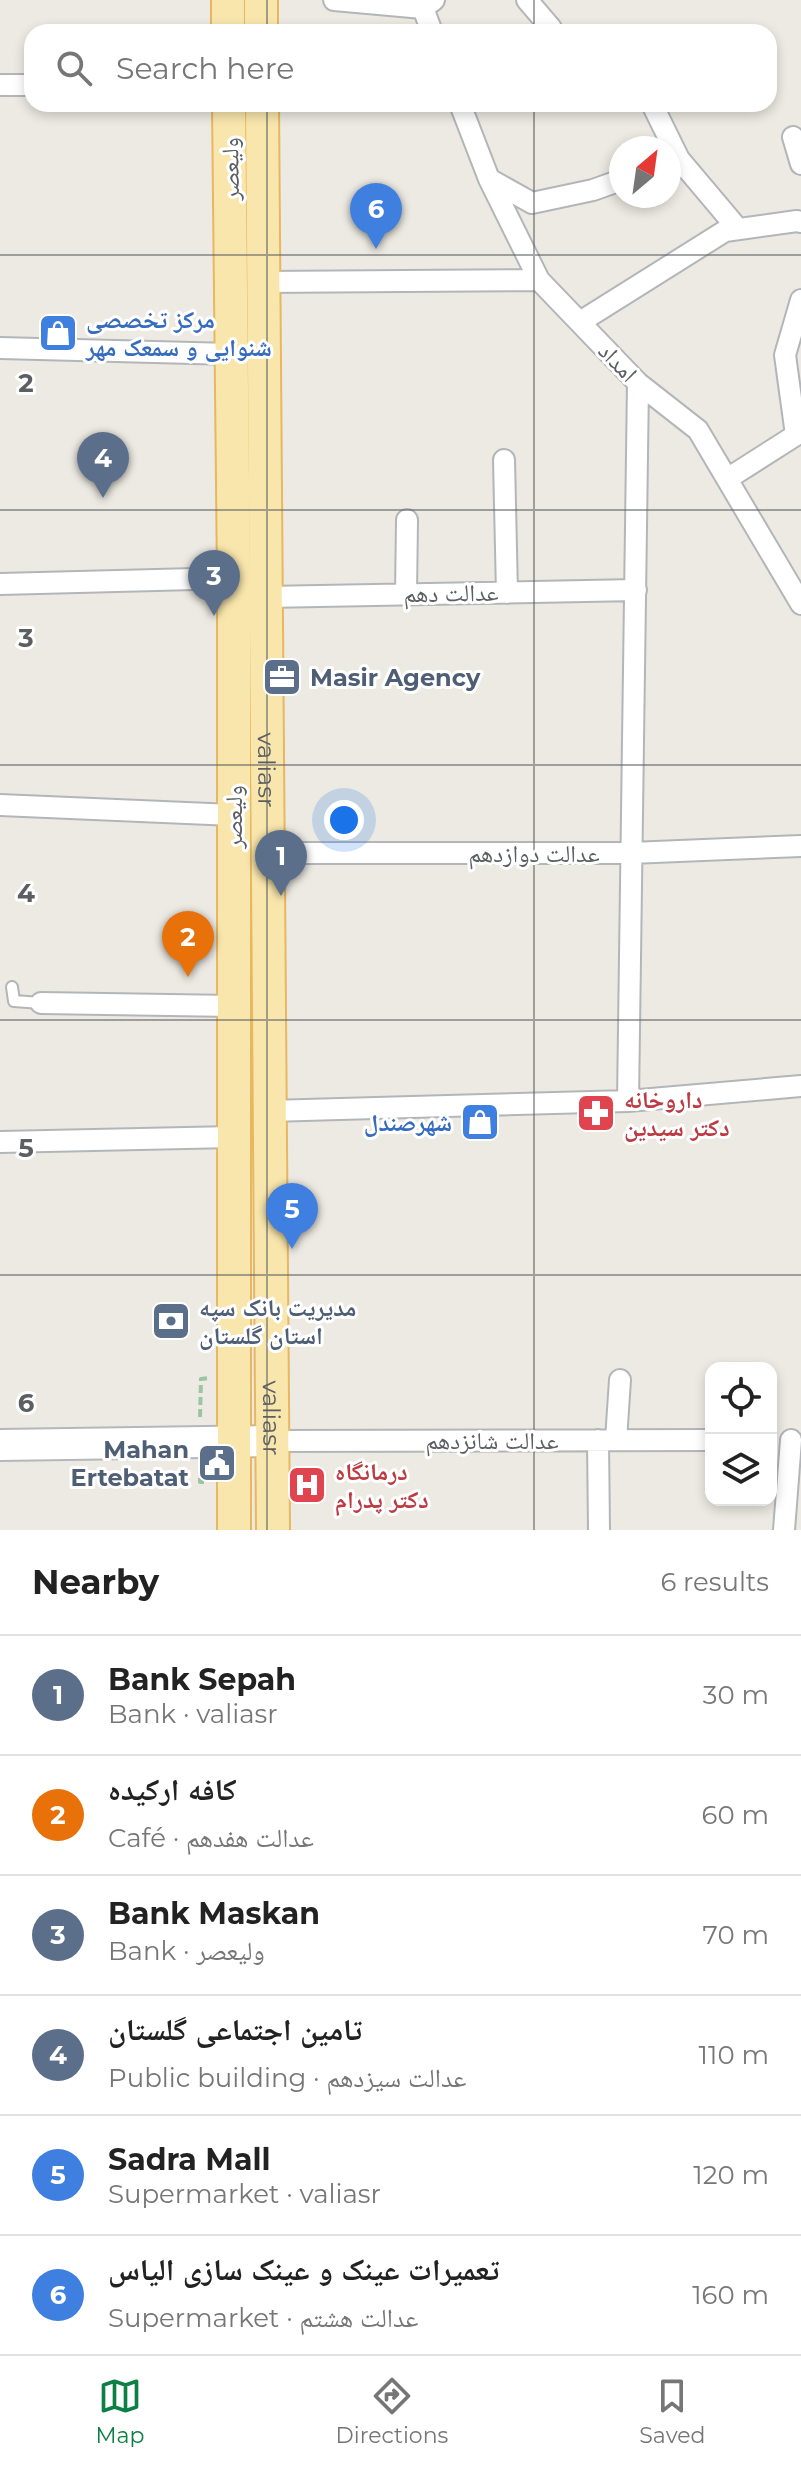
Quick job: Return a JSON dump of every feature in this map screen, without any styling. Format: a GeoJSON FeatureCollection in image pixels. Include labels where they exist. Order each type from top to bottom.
{"type":"FeatureCollection","features":[{"type":"Feature","properties":{"kind":"main road"},"geometry":{"type":"LineString","coordinates":[[228,0],[228,24]]}},
{"type":"Feature","properties":{"kind":"main road"},"geometry":{"type":"LineString","coordinates":[[261,0],[261,24]]}},
{"type":"Feature","properties":{"kind":"main road","name":"ولیعصر"},"geometry":{"type":"LineString","coordinates":[[229,112],[234,578],[234,1530]]}},
{"type":"Feature","properties":{"kind":"main road","name":"valiasr"},"geometry":{"type":"LineString","coordinates":[[262,112],[273,1530]]}},
{"type":"Feature","properties":{"kind":"street"},"geometry":{"type":"LineString","coordinates":[[334,0],[429,4],[431,24]]}},
{"type":"Feature","properties":{"kind":"street"},"geometry":{"type":"LineString","coordinates":[[527,0],[548,24]]}},
{"type":"Feature","properties":{"kind":"street"},"geometry":{"type":"LineString","coordinates":[[0,85],[24,85]]}},
{"type":"Feature","properties":{"kind":"street","name":"امداد"},"geometry":{"type":"LineString","coordinates":[[463,112],[489,179],[539,280],[638,383],[698,430],[801,604]]}},
{"type":"Feature","properties":{"kind":"street"},"geometry":{"type":"LineString","coordinates":[[655,112],[664,136]]}},
{"type":"Feature","properties":{"kind":"street"},"geometry":{"type":"LineString","coordinates":[[793,137],[801,164]]}},
{"type":"Feature","properties":{"kind":"street"},"geometry":{"type":"LineString","coordinates":[[681,169],[732,230]]}},
{"type":"Feature","properties":{"kind":"street"},"geometry":{"type":"LineString","coordinates":[[489,179],[532,203],[609,184]]}},
{"type":"Feature","properties":{"kind":"street"},"geometry":{"type":"LineString","coordinates":[[580,322],[732,230],[801,222]]}},
{"type":"Feature","properties":{"kind":"street"},"geometry":{"type":"LineString","coordinates":[[263,282],[539,280]]}},
{"type":"Feature","properties":{"kind":"street"},"geometry":{"type":"LineString","coordinates":[[727,479],[796,435],[785,355],[801,300]]}},
{"type":"Feature","properties":{"kind":"street"},"geometry":{"type":"LineString","coordinates":[[0,348],[231,354]]}},
{"type":"Feature","properties":{"kind":"street"},"geometry":{"type":"LineString","coordinates":[[628,1101],[638,383]]}},
{"type":"Feature","properties":{"kind":"street"},"geometry":{"type":"LineString","coordinates":[[504,460],[507,593]]}},
{"type":"Feature","properties":{"kind":"street"},"geometry":{"type":"LineString","coordinates":[[406,594],[407,520]]}},
{"type":"Feature","properties":{"kind":"street"},"geometry":{"type":"LineString","coordinates":[[0,584],[234,578]]}},
{"type":"Feature","properties":{"kind":"street","name":"عدالت دهم"},"geometry":{"type":"LineString","coordinates":[[265,597],[636,590]]}},
{"type":"Feature","properties":{"kind":"street"},"geometry":{"type":"LineString","coordinates":[[0,805],[233,815]]}},
{"type":"Feature","properties":{"kind":"street","name":"عدالت دوازدهم"},"geometry":{"type":"LineString","coordinates":[[267,853],[631,853],[801,846]]}},
{"type":"Feature","properties":{"kind":"street"},"geometry":{"type":"LineString","coordinates":[[41,1003],[233,1006]]}},
{"type":"Feature","properties":{"kind":"street"},"geometry":{"type":"LineString","coordinates":[[269,1111],[628,1101],[801,1086]]}},
{"type":"Feature","properties":{"kind":"street"},"geometry":{"type":"LineString","coordinates":[[0,1142],[233,1137]]}},
{"type":"Feature","properties":{"kind":"street"},"geometry":{"type":"LineString","coordinates":[[599,1530],[607,1440],[620,1380]]}},
{"type":"Feature","properties":{"kind":"street","name":"عدالت شانزدهم"},"geometry":{"type":"LineString","coordinates":[[272,1441],[705,1440]]}},
{"type":"Feature","properties":{"kind":"street"},"geometry":{"type":"LineString","coordinates":[[784,1530],[788,1440]]}},
{"type":"Feature","properties":{"kind":"street"},"geometry":{"type":"LineString","coordinates":[[0,1445],[272,1441]]}},
{"type":"Feature","properties":{"kind":"lane"},"geometry":{"type":"LineString","coordinates":[[12,987],[14,1001],[41,1003]]}},
{"type":"Feature","properties":{"kind":"place","name":"تعمیرات عینک و عینک سازی الیاس"},"geometry":{"type":"Point","coordinates":[376,249]}},
{"type":"Feature","properties":{"kind":"place","name":"مرکز تخصصی شنوایی و سمعک مهر"},"geometry":{"type":"Point","coordinates":[58,333]}},
{"type":"Feature","properties":{"kind":"place","name":"تامین اجتماعی گلستان"},"geometry":{"type":"Point","coordinates":[103,498]}},
{"type":"Feature","properties":{"kind":"place","name":"Bank Maskan"},"geometry":{"type":"Point","coordinates":[214,616]}},
{"type":"Feature","properties":{"kind":"place","name":"Masir Agency"},"geometry":{"type":"Point","coordinates":[282,677]}},
{"type":"Feature","properties":{"kind":"place","name":"Bank Sepah"},"geometry":{"type":"Point","coordinates":[281,896]}},
{"type":"Feature","properties":{"kind":"place","name":"کافه ارکیده"},"geometry":{"type":"Point","coordinates":[188,977]}},
{"type":"Feature","properties":{"kind":"place","name":"داروخانه دکتر سیدین"},"geometry":{"type":"Point","coordinates":[596,1113]}},
{"type":"Feature","properties":{"kind":"place","name":"شهرصندل"},"geometry":{"type":"Point","coordinates":[480,1122]}},
{"type":"Feature","properties":{"kind":"place","name":"Sadra Mall"},"geometry":{"type":"Point","coordinates":[292,1249]}},
{"type":"Feature","properties":{"kind":"place","name":"مدیریت بانک سپه استان گلستان"},"geometry":{"type":"Point","coordinates":[171,1321]}},
{"type":"Feature","properties":{"kind":"place","name":"Mahan Ertebatat"},"geometry":{"type":"Point","coordinates":[217,1463]}},
{"type":"Feature","properties":{"kind":"place","name":"درمانگاه دکتر پدرام"},"geometry":{"type":"Point","coordinates":[307,1485]}}]}
